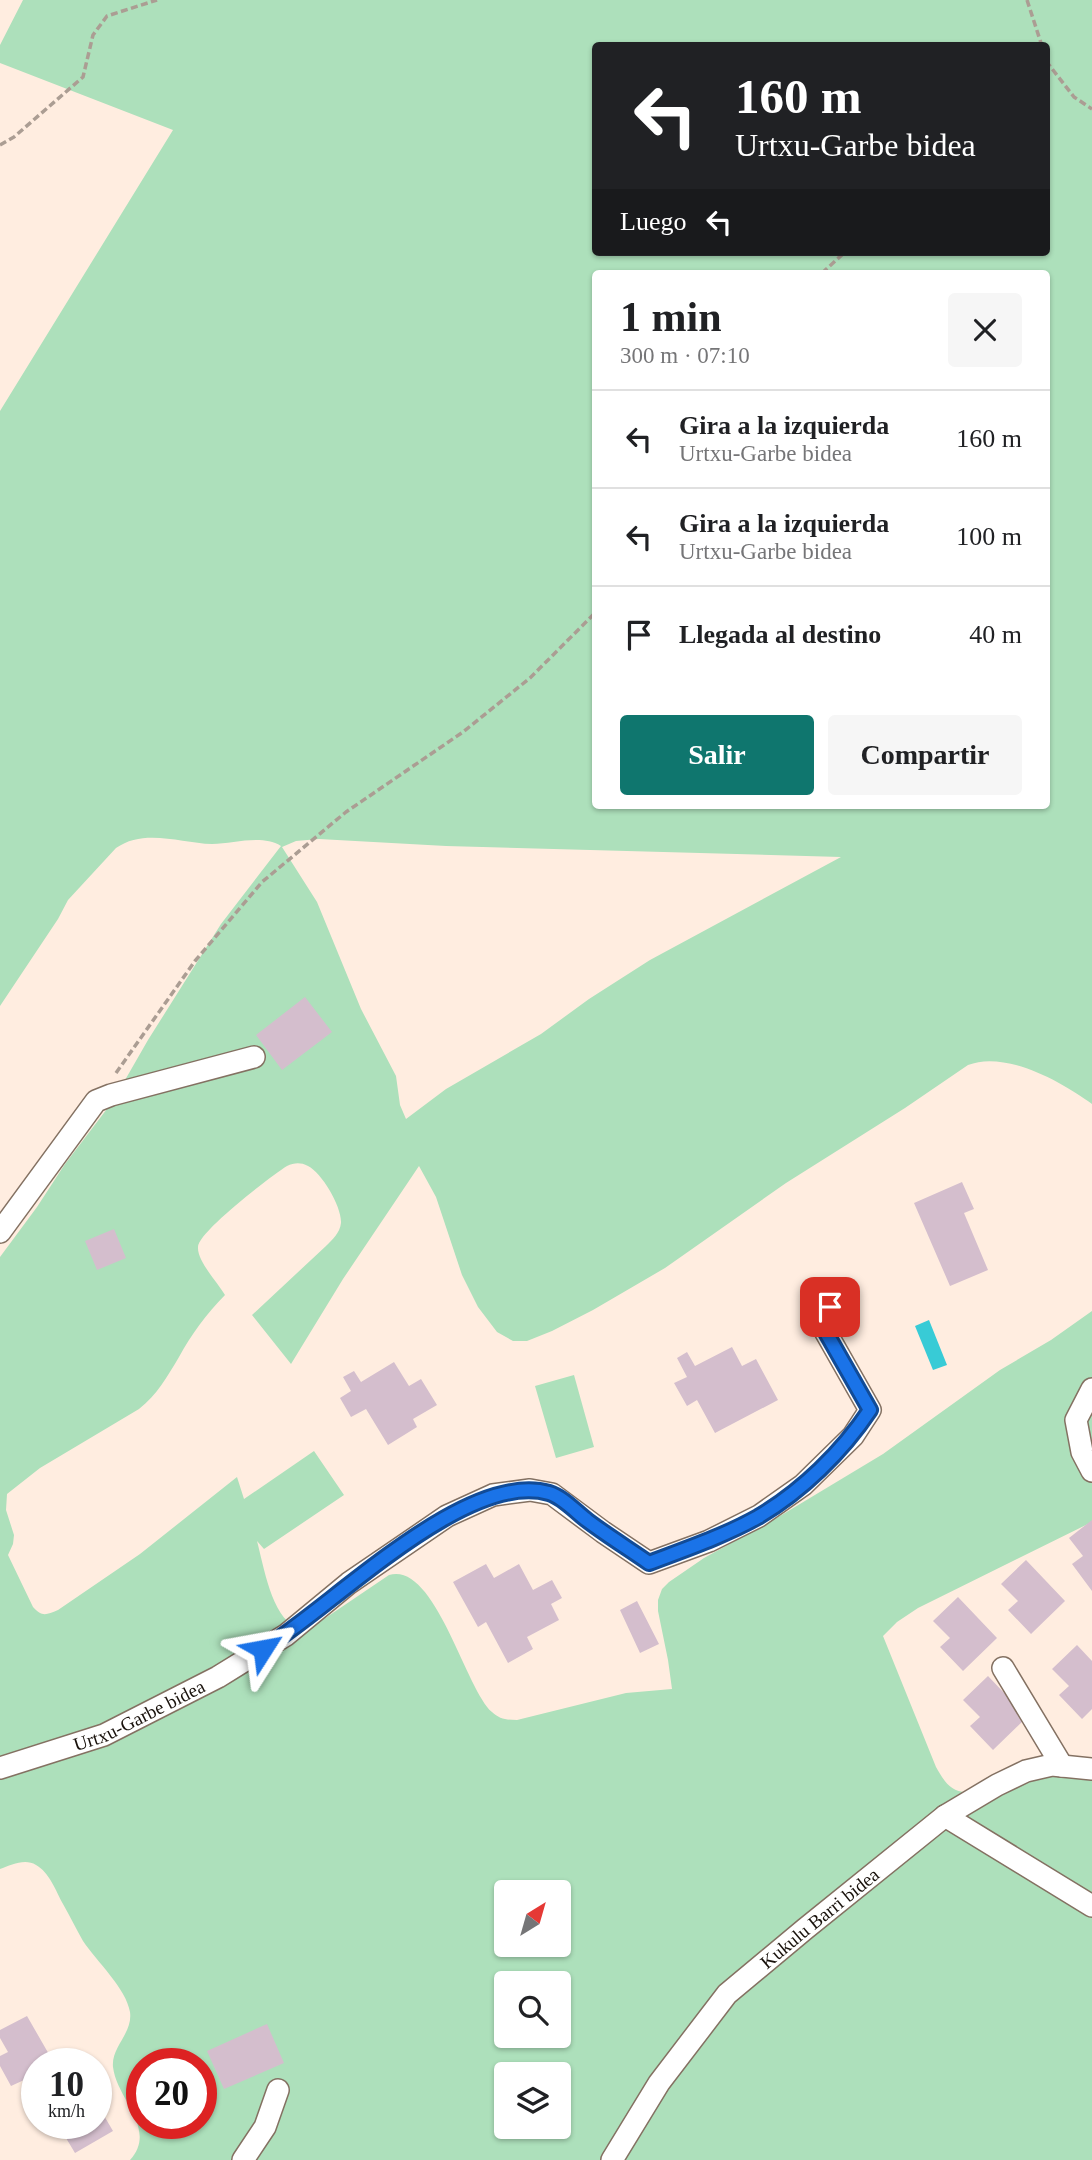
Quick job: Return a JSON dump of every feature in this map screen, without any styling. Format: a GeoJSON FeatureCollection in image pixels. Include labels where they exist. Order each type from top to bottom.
{"type":"FeatureCollection","features":[{"type":"Feature","properties":{"kind":"lane"},"geometry":{"type":"LineString","coordinates":[[0,1232],[96,1101],[254,1056]]}},
{"type":"Feature","properties":{"kind":"lane","name":"Urtxu-Garbe bidea"},"geometry":{"type":"LineString","coordinates":[[0,1768],[104,1735],[218,1677],[286,1635],[349,1583],[447,1516],[493,1495],[530,1490],[552,1494],[649,1563],[709,1541],[759,1516],[803,1485],[853,1436],[870,1410],[824,1329],[830,1307]]}},
{"type":"Feature","properties":{"kind":"lane"},"geometry":{"type":"LineString","coordinates":[[1092,1390],[1076,1420],[1082,1452],[1092,1471]]}},
{"type":"Feature","properties":{"kind":"lane"},"geometry":{"type":"LineString","coordinates":[[1003,1668],[1062,1766]]}},
{"type":"Feature","properties":{"kind":"lane","name":"Kukulu Barri bidea"},"geometry":{"type":"LineString","coordinates":[[612,2160],[659,2083],[727,1994],[945,1816],[1026,1771],[1052,1765],[1092,1769]]}},
{"type":"Feature","properties":{"kind":"lane"},"geometry":{"type":"LineString","coordinates":[[945,1816],[1092,1906]]}},
{"type":"Feature","properties":{"kind":"lane"},"geometry":{"type":"LineString","coordinates":[[243,2160],[265,2127],[278,2090]]}},
{"type":"Feature","properties":{"kind":"path"},"geometry":{"type":"LineString","coordinates":[[0,145],[14,137],[83,77],[93,35],[107,16],[157,0]]}},
{"type":"Feature","properties":{"kind":"path"},"geometry":{"type":"LineString","coordinates":[[1027,0],[1041,42]]}},
{"type":"Feature","properties":{"kind":"path"},"geometry":{"type":"LineString","coordinates":[[1050,66],[1074,97],[1092,109]]}},
{"type":"Feature","properties":{"kind":"path"},"geometry":{"type":"LineString","coordinates":[[825,270],[841,256]]}},
{"type":"Feature","properties":{"kind":"path"},"geometry":{"type":"LineString","coordinates":[[96,1101],[195,961],[262,882],[346,812],[463,732],[520,686],[592,616]]}},
{"type":"Feature","properties":{"kind":"green space"},"geometry":{"type":"Polygon","coordinates":[[[23,0],[1092,0],[1092,1104],[1049,1078],[1016,1065],[983,1061],[968,1065],[786,1183],[665,1268],[593,1310],[527,1341],[513,1341],[497,1332],[478,1307],[462,1275],[436,1197],[419,1166],[343,1279],[291,1364],[252,1315],[331,1241],[341,1223],[335,1200],[319,1176],[305,1165],[297,1163],[287,1166],[236,1205],[201,1240],[198,1247],[201,1259],[225,1295],[194,1332],[156,1392],[139,1409],[40,1468],[7,1494],[6,1510],[14,1535],[8,1555],[33,1607],[42,1614],[47,1614],[58,1610],[140,1554],[237,1477],[244,1499],[314,1451],[344,1495],[264,1549],[257,1541],[270,1589],[281,1613],[296,1626],[310,1626],[389,1575],[406,1576],[421,1587],[435,1606],[482,1699],[492,1712],[503,1719],[517,1720],[626,1693],[672,1689],[658,1611],[662,1589],[669,1582],[704,1558],[883,1454],[1000,1370],[1051,1340],[1092,1311],[1092,1522],[918,1608],[897,1622],[883,1636],[936,1767],[953,1788],[968,1792],[1092,1760],[1092,2160],[130,2160],[139,2139],[217,2139],[217,2048],[126,2048],[126,2100],[113,2067],[115,2053],[130,2020],[123,1994],[83,1941],[45,1872],[27,1862],[0,1869],[0,1257],[113,1101],[221,924],[281,846],[265,841],[212,844],[151,838],[127,842],[116,848],[68,900],[0,1006],[0,411],[173,130],[0,63],[0,45],[23,0]],[[319,839],[296,841],[282,847],[317,902],[361,1009],[396,1076],[400,1105],[406,1119],[446,1089],[541,1034],[650,960],[841,857],[446,846],[319,839]]]}},
{"type":"Feature","properties":{"kind":"green space"},"geometry":{"type":"Polygon","coordinates":[[[574,1375],[594,1447],[556,1458],[535,1386],[574,1375]]]}},
{"type":"Feature","properties":{"kind":"water"},"geometry":{"type":"Polygon","coordinates":[[[929,1320],[947,1365],[933,1370],[915,1326],[929,1320]]]}},
{"type":"Feature","properties":{"kind":"building"},"geometry":{"type":"Polygon","coordinates":[[[305,997],[332,1032],[282,1070],[256,1035],[305,997]]]}},
{"type":"Feature","properties":{"kind":"building"},"geometry":{"type":"Polygon","coordinates":[[[962,1182],[974,1209],[964,1213],[988,1270],[950,1286],[914,1203],[962,1182]]]}},
{"type":"Feature","properties":{"kind":"building"},"geometry":{"type":"Polygon","coordinates":[[[114,1229],[126,1258],[97,1270],[85,1241],[114,1229]]]}},
{"type":"Feature","properties":{"kind":"building"},"geometry":{"type":"Polygon","coordinates":[[[732,1347],[742,1366],[756,1359],[778,1400],[715,1433],[697,1400],[687,1406],[674,1383],[687,1377],[677,1358],[687,1352],[695,1366],[732,1347]]]}},
{"type":"Feature","properties":{"kind":"building"},"geometry":{"type":"Polygon","coordinates":[[[394,1362],[409,1386],[421,1379],[437,1405],[413,1419],[417,1427],[388,1445],[366,1409],[351,1417],[340,1398],[351,1391],[343,1377],[354,1371],[361,1382],[394,1362]]]}},
{"type":"Feature","properties":{"kind":"building"},"geometry":{"type":"Polygon","coordinates":[[[1092,1520],[1092,1591],[1072,1564],[1083,1556],[1069,1538],[1092,1520]]]}},
{"type":"Feature","properties":{"kind":"building"},"geometry":{"type":"Polygon","coordinates":[[[1026,1560],[1065,1601],[1031,1634],[1008,1610],[1018,1601],[1001,1584],[1026,1560]]]}},
{"type":"Feature","properties":{"kind":"building"},"geometry":{"type":"Polygon","coordinates":[[[486,1564],[494,1578],[519,1564],[533,1590],[552,1580],[562,1598],[551,1604],[559,1620],[527,1637],[533,1649],[508,1663],[486,1622],[478,1627],[453,1582],[486,1564]]]}},
{"type":"Feature","properties":{"kind":"building"},"geometry":{"type":"Polygon","coordinates":[[[958,1597],[997,1638],[963,1671],[940,1647],[950,1638],[933,1621],[958,1597]]]}},
{"type":"Feature","properties":{"kind":"building"},"geometry":{"type":"Polygon","coordinates":[[[637,1601],[659,1644],[640,1653],[620,1610],[637,1601]]]}},
{"type":"Feature","properties":{"kind":"building"},"geometry":{"type":"Polygon","coordinates":[[[1077,1645],[1092,1661],[1092,1709],[1082,1719],[1059,1695],[1069,1686],[1052,1669],[1077,1645]]]}},
{"type":"Feature","properties":{"kind":"building"},"geometry":{"type":"Polygon","coordinates":[[[988,1676],[1027,1717],[993,1750],[970,1726],[980,1717],[963,1700],[988,1676]]]}},
{"type":"Feature","properties":{"kind":"building"},"geometry":{"type":"Polygon","coordinates":[[[27,2016],[45,2048],[21,2048],[21,2081],[11,2086],[0,2066],[0,2056],[8,2052],[0,2038],[0,2030],[27,2016]]]}},
{"type":"Feature","properties":{"kind":"building"},"geometry":{"type":"Polygon","coordinates":[[[267,2024],[284,2063],[224,2089],[217,2073],[217,2048],[214,2048],[267,2024]]]}},
{"type":"Feature","properties":{"kind":"building"},"geometry":{"type":"Polygon","coordinates":[[[67,2139],[99,2139],[75,2153],[67,2139]]]}},
{"type":"Feature","properties":{"kind":"route"},"geometry":{"type":"LineString","coordinates":[[263,1649],[286,1635],[349,1583],[447,1516],[493,1495],[530,1490],[552,1494],[649,1563],[709,1541],[759,1516],[803,1485],[853,1436],[870,1410],[824,1329],[830,1307]]}}]}
